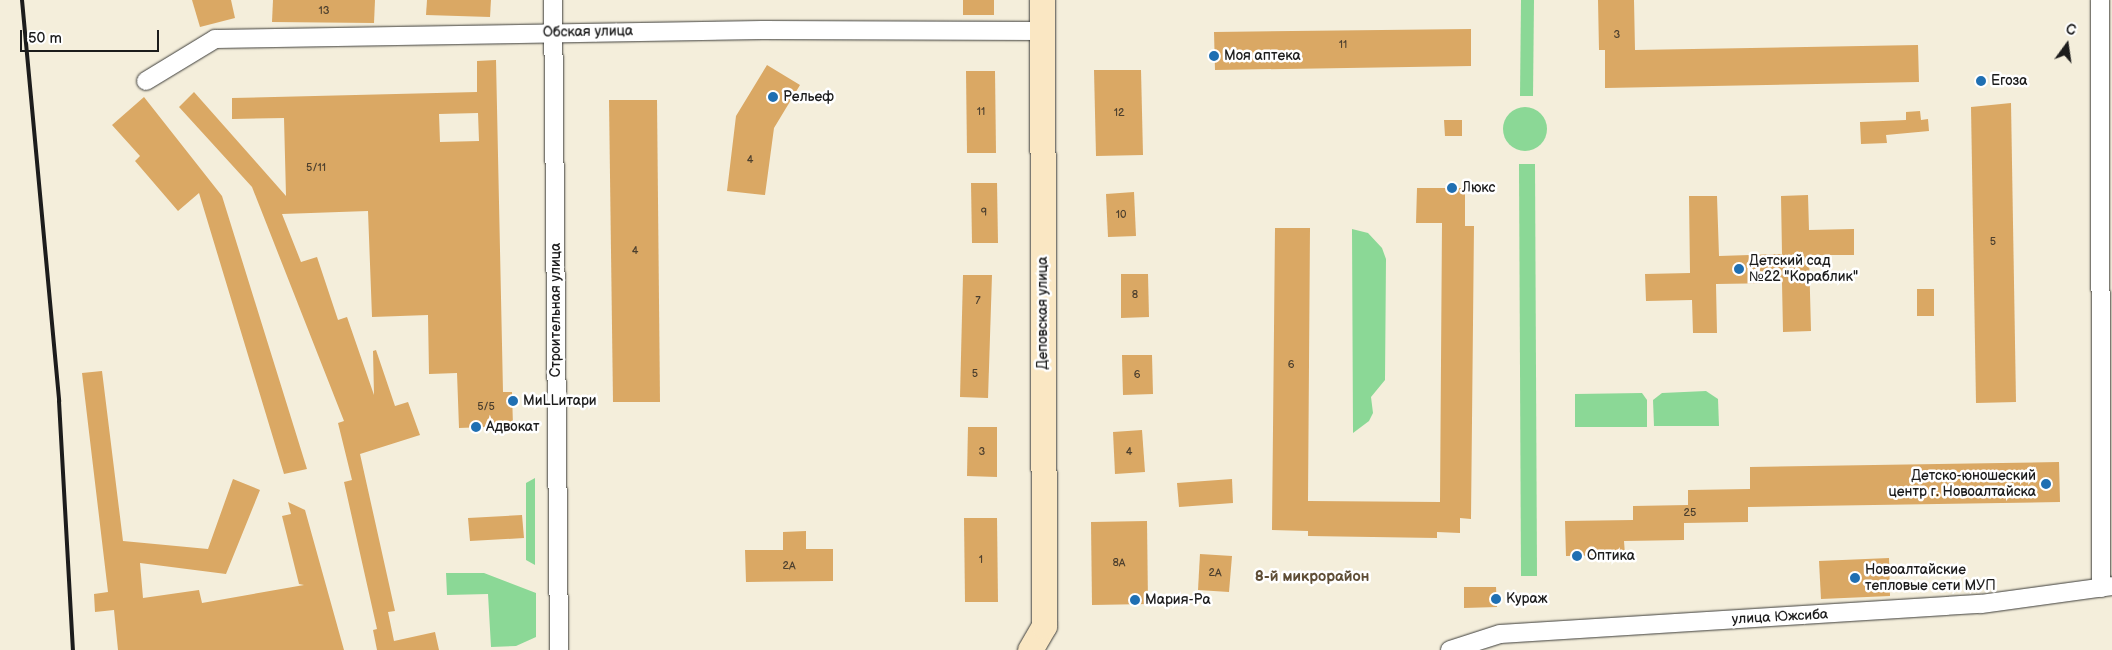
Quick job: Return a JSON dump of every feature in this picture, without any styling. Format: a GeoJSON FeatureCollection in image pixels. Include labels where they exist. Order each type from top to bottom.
{"type":"FeatureCollection","features":[{"type":"Feature","properties":{"kind":"street","name":"Строительная улица"},"geometry":{"type":"LineString","coordinates":[[553,0],[559,650]]}},
{"type":"Feature","properties":{"kind":"street","name":"Деповская улица"},"geometry":{"type":"LineString","coordinates":[[1031,650],[1044,626],[1042,0]]}},
{"type":"Feature","properties":{"kind":"street"},"geometry":{"type":"LineString","coordinates":[[2100,0],[2106,587]]}},
{"type":"Feature","properties":{"kind":"street","name":"Обская улица"},"geometry":{"type":"LineString","coordinates":[[146,80],[214,39],[553,32],[1042,32]]}},
{"type":"Feature","properties":{"kind":"street","name":"улица Южсиба"},"geometry":{"type":"LineString","coordinates":[[1450,650],[1500,634],[1981,604],[2106,587]]}},
{"type":"Feature","properties":{"kind":"green space"},"geometry":{"type":"Polygon","coordinates":[[[1521,0],[1534,0],[1533,96],[1520,96],[1521,0]]]}},
{"type":"Feature","properties":{"kind":"green space"},"geometry":{"type":"Polygon","coordinates":[[[1525,107],[1537,111],[1543,117],[1547,129],[1543,141],[1537,147],[1525,151],[1513,147],[1507,141],[1503,129],[1507,117],[1513,111],[1525,107]]]}},
{"type":"Feature","properties":{"kind":"green space"},"geometry":{"type":"Polygon","coordinates":[[[1519,164],[1535,164],[1537,576],[1521,576],[1519,164]]]}},
{"type":"Feature","properties":{"kind":"green space"},"geometry":{"type":"Polygon","coordinates":[[[1352,229],[1368,233],[1382,248],[1386,259],[1385,380],[1371,397],[1373,413],[1369,421],[1353,433],[1352,229]]]}},
{"type":"Feature","properties":{"kind":"green space"},"geometry":{"type":"Polygon","coordinates":[[[1706,391],[1718,399],[1719,426],[1654,426],[1653,400],[1662,393],[1706,391]]]}},
{"type":"Feature","properties":{"kind":"green space"},"geometry":{"type":"Polygon","coordinates":[[[1642,393],[1647,400],[1647,427],[1575,427],[1575,394],[1642,393]]]}},
{"type":"Feature","properties":{"kind":"green space"},"geometry":{"type":"Polygon","coordinates":[[[535,478],[535,565],[526,560],[526,483],[535,478]]]}},
{"type":"Feature","properties":{"kind":"green space"},"geometry":{"type":"Polygon","coordinates":[[[446,573],[484,573],[536,593],[536,637],[516,646],[491,647],[488,594],[447,595],[446,573]]]}},
{"type":"Feature","properties":{"kind":"building"},"geometry":{"type":"Polygon","coordinates":[[[192,0],[231,0],[235,18],[200,27],[192,0]]]}},
{"type":"Feature","properties":{"kind":"building"},"geometry":{"type":"Polygon","coordinates":[[[273,0],[375,0],[374,23],[272,22],[273,0]]]}},
{"type":"Feature","properties":{"kind":"building"},"geometry":{"type":"Polygon","coordinates":[[[427,0],[491,0],[490,17],[426,15],[427,0]]]}},
{"type":"Feature","properties":{"kind":"building"},"geometry":{"type":"Polygon","coordinates":[[[963,0],[994,0],[994,15],[963,15],[963,0]]]}},
{"type":"Feature","properties":{"kind":"building"},"geometry":{"type":"Polygon","coordinates":[[[1598,0],[1634,0],[1635,50],[1918,45],[1919,82],[1605,88],[1605,50],[1599,50],[1598,0]]]}},
{"type":"Feature","properties":{"kind":"building"},"geometry":{"type":"Polygon","coordinates":[[[1471,29],[1471,66],[1215,70],[1214,32],[1471,29]]]}},
{"type":"Feature","properties":{"kind":"building"},"geometry":{"type":"Polygon","coordinates":[[[496,60],[503,392],[512,392],[513,426],[459,428],[457,373],[429,374],[428,315],[372,317],[368,211],[282,214],[301,262],[317,257],[338,320],[347,317],[374,395],[373,351],[376,350],[395,406],[408,402],[420,435],[360,454],[395,611],[388,612],[394,641],[435,632],[439,650],[377,650],[373,630],[377,629],[344,482],[352,480],[338,423],[344,421],[252,187],[179,107],[194,92],[286,196],[284,118],[232,119],[232,98],[477,92],[477,61],[496,60]],[[478,113],[439,114],[440,142],[479,141],[478,113]]]}},
{"type":"Feature","properties":{"kind":"building"},"geometry":{"type":"Polygon","coordinates":[[[767,65],[800,85],[774,128],[765,195],[727,191],[736,116],[767,65]]]}},
{"type":"Feature","properties":{"kind":"building"},"geometry":{"type":"Polygon","coordinates":[[[1094,70],[1141,70],[1143,155],[1096,156],[1094,70]]]}},
{"type":"Feature","properties":{"kind":"building"},"geometry":{"type":"Polygon","coordinates":[[[966,71],[995,71],[996,153],[967,153],[966,71]]]}},
{"type":"Feature","properties":{"kind":"building"},"geometry":{"type":"Polygon","coordinates":[[[144,97],[222,196],[307,469],[284,474],[199,193],[178,211],[135,161],[140,156],[112,125],[144,97]]]}},
{"type":"Feature","properties":{"kind":"building"},"geometry":{"type":"Polygon","coordinates":[[[609,100],[657,100],[660,402],[613,402],[609,100]]]}},
{"type":"Feature","properties":{"kind":"building"},"geometry":{"type":"Polygon","coordinates":[[[2011,103],[2016,402],[1976,403],[1971,107],[2011,103]]]}},
{"type":"Feature","properties":{"kind":"building"},"geometry":{"type":"Polygon","coordinates":[[[1920,111],[1921,120],[1928,119],[1929,131],[1886,135],[1887,143],[1861,144],[1860,122],[1906,120],[1906,112],[1920,111]]]}},
{"type":"Feature","properties":{"kind":"building"},"geometry":{"type":"Polygon","coordinates":[[[1444,120],[1462,120],[1462,136],[1445,136],[1444,120]]]}},
{"type":"Feature","properties":{"kind":"building"},"geometry":{"type":"Polygon","coordinates":[[[971,183],[997,183],[998,243],[972,243],[971,183]]]}},
{"type":"Feature","properties":{"kind":"building"},"geometry":{"type":"Polygon","coordinates":[[[1417,188],[1465,188],[1465,226],[1474,226],[1471,519],[1460,518],[1460,533],[1437,532],[1437,538],[1308,536],[1308,531],[1272,530],[1275,228],[1310,228],[1308,501],[1440,502],[1442,223],[1416,223],[1417,188]]]}},
{"type":"Feature","properties":{"kind":"building"},"geometry":{"type":"Polygon","coordinates":[[[1134,192],[1136,236],[1108,237],[1106,194],[1134,192]]]}},
{"type":"Feature","properties":{"kind":"building"},"geometry":{"type":"Polygon","coordinates":[[[1808,195],[1809,230],[1854,229],[1854,255],[1809,255],[1811,331],[1783,332],[1782,283],[1716,284],[1717,333],[1693,333],[1692,300],[1646,301],[1645,274],[1690,273],[1689,196],[1717,196],[1719,256],[1782,254],[1781,196],[1808,195]]]}},
{"type":"Feature","properties":{"kind":"building"},"geometry":{"type":"Polygon","coordinates":[[[1121,274],[1148,274],[1149,317],[1121,318],[1121,274]]]}},
{"type":"Feature","properties":{"kind":"building"},"geometry":{"type":"Polygon","coordinates":[[[963,275],[992,275],[988,398],[960,397],[963,275]]]}},
{"type":"Feature","properties":{"kind":"building"},"geometry":{"type":"Polygon","coordinates":[[[1917,289],[1934,289],[1934,316],[1917,316],[1917,289]]]}},
{"type":"Feature","properties":{"kind":"building"},"geometry":{"type":"Polygon","coordinates":[[[1122,355],[1152,355],[1153,394],[1123,395],[1122,355]]]}},
{"type":"Feature","properties":{"kind":"building"},"geometry":{"type":"Polygon","coordinates":[[[102,371],[123,541],[208,549],[233,479],[260,490],[226,574],[140,563],[143,598],[199,590],[202,603],[304,585],[299,584],[282,516],[291,514],[288,502],[305,510],[344,650],[118,650],[114,610],[95,612],[94,594],[108,592],[82,373],[102,371]]]}},
{"type":"Feature","properties":{"kind":"building"},"geometry":{"type":"Polygon","coordinates":[[[968,427],[997,427],[997,477],[967,476],[968,427]]]}},
{"type":"Feature","properties":{"kind":"building"},"geometry":{"type":"Polygon","coordinates":[[[1142,430],[1145,472],[1115,474],[1113,432],[1142,430]]]}},
{"type":"Feature","properties":{"kind":"building"},"geometry":{"type":"Polygon","coordinates":[[[2059,462],[2060,502],[1748,507],[1748,522],[1684,523],[1684,540],[1624,541],[1625,555],[1566,556],[1565,521],[1633,520],[1633,506],[1688,505],[1688,490],[1750,489],[1750,467],[2059,462]]]}},
{"type":"Feature","properties":{"kind":"building"},"geometry":{"type":"Polygon","coordinates":[[[1232,479],[1233,503],[1179,507],[1177,483],[1232,479]]]}},
{"type":"Feature","properties":{"kind":"building"},"geometry":{"type":"Polygon","coordinates":[[[522,515],[524,538],[470,541],[468,518],[522,515]]]}},
{"type":"Feature","properties":{"kind":"building"},"geometry":{"type":"Polygon","coordinates":[[[964,518],[997,518],[998,602],[965,602],[964,518]]]}},
{"type":"Feature","properties":{"kind":"building"},"geometry":{"type":"Polygon","coordinates":[[[1147,521],[1148,604],[1092,605],[1091,522],[1147,521]]]}},
{"type":"Feature","properties":{"kind":"building"},"geometry":{"type":"Polygon","coordinates":[[[806,531],[806,549],[833,549],[833,581],[746,582],[745,550],[783,550],[783,532],[806,531]]]}},
{"type":"Feature","properties":{"kind":"building"},"geometry":{"type":"Polygon","coordinates":[[[1200,554],[1232,556],[1229,592],[1198,590],[1200,554]]]}},
{"type":"Feature","properties":{"kind":"building","name":"Новоалтайские тепловые сети МУП"},"geometry":{"type":"Polygon","coordinates":[[[1889,558],[1890,596],[1821,599],[1819,561],[1889,558]]]}},
{"type":"Feature","properties":{"kind":"building"},"geometry":{"type":"Polygon","coordinates":[[[1464,587],[1496,587],[1497,607],[1464,608],[1464,587]]]}},
{"type":"Feature","properties":{"kind":"railway"},"geometry":{"type":"LineString","coordinates":[[22,0],[59,401],[73,650]]}},
{"type":"Feature","properties":{"kind":"place","name":"Моя аптека"},"geometry":{"type":"Point","coordinates":[1214,56]}},
{"type":"Feature","properties":{"kind":"place","name":"Егоза"},"geometry":{"type":"Point","coordinates":[1981,81]}},
{"type":"Feature","properties":{"kind":"place","name":"Рельеф"},"geometry":{"type":"Point","coordinates":[773,97]}},
{"type":"Feature","properties":{"kind":"place","name":"Люкс"},"geometry":{"type":"Point","coordinates":[1452,188]}},
{"type":"Feature","properties":{"kind":"place","name":"Детский сад №22 \"Кораблик\""},"geometry":{"type":"Point","coordinates":[1739,269]}},
{"type":"Feature","properties":{"kind":"place","name":"МиLLитари"},"geometry":{"type":"Point","coordinates":[513,401]}},
{"type":"Feature","properties":{"kind":"place","name":"Адвокат"},"geometry":{"type":"Point","coordinates":[476,427]}},
{"type":"Feature","properties":{"kind":"place","name":"Детско-юношеский центр г. Новоалтайска"},"geometry":{"type":"Point","coordinates":[2046,484]}},
{"type":"Feature","properties":{"kind":"place","name":"Оптика"},"geometry":{"type":"Point","coordinates":[1577,556]}},
{"type":"Feature","properties":{"kind":"place","name":"Новоалтайские тепловые сети МУП"},"geometry":{"type":"Point","coordinates":[1855,578]}},
{"type":"Feature","properties":{"kind":"place","name":"Кураж"},"geometry":{"type":"Point","coordinates":[1496,599]}},
{"type":"Feature","properties":{"kind":"place","name":"Мария-Ра"},"geometry":{"type":"Point","coordinates":[1135,600]}},
{"type":"Feature","properties":{"kind":"district","name":"8-й микрорайон"},"geometry":{"type":"Point","coordinates":[1312,577]}}]}
